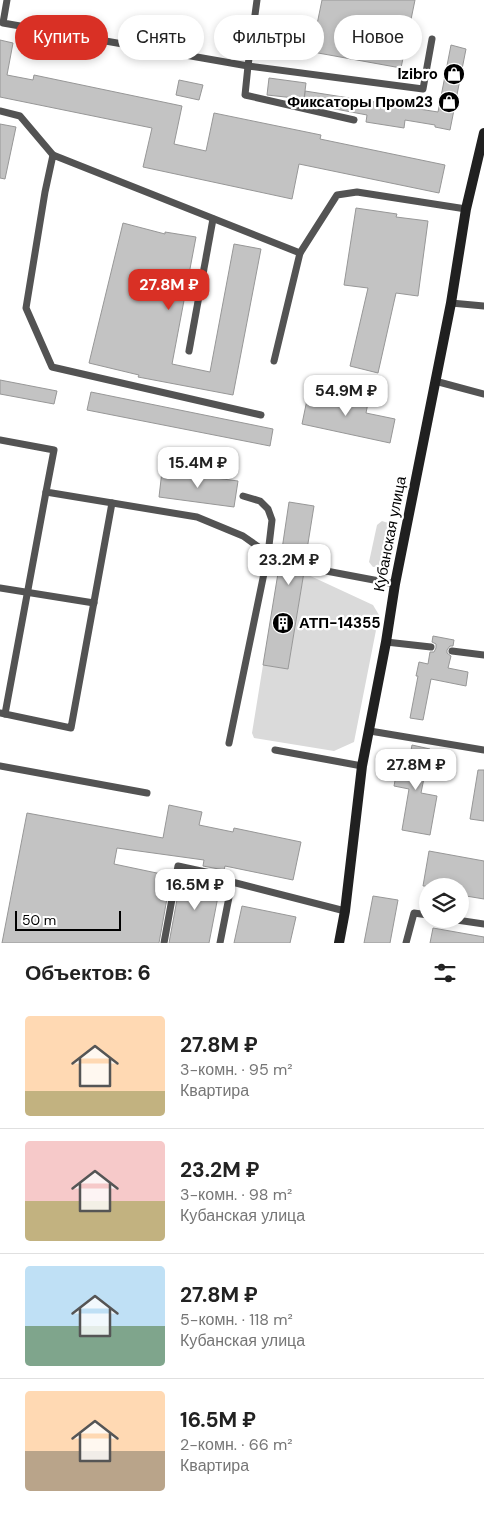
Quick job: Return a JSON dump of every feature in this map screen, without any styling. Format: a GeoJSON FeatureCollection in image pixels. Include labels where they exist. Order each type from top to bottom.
{"type":"FeatureCollection","features":[{"type":"Feature","properties":{"kind":"main road","name":"Кубанская улица"},"geometry":{"type":"LineString","coordinates":[[339,943],[345,911],[362,766],[370,731],[395,584],[451,303],[466,209],[484,133]]}},
{"type":"Feature","properties":{"kind":"lane"},"geometry":{"type":"LineString","coordinates":[[7,0],[3,23],[248,66],[423,90],[432,39]]}},
{"type":"Feature","properties":{"kind":"lane"},"geometry":{"type":"LineString","coordinates":[[257,0],[245,94],[354,120]]}},
{"type":"Feature","properties":{"kind":"lane"},"geometry":{"type":"LineString","coordinates":[[0,111],[20,116],[53,155],[300,253]]}},
{"type":"Feature","properties":{"kind":"lane"},"geometry":{"type":"LineString","coordinates":[[53,155],[26,308],[52,367],[261,415]]}},
{"type":"Feature","properties":{"kind":"lane"},"geometry":{"type":"LineString","coordinates":[[274,361],[300,253],[337,195],[357,192],[466,209]]}},
{"type":"Feature","properties":{"kind":"lane"},"geometry":{"type":"LineString","coordinates":[[189,351],[213,219]]}},
{"type":"Feature","properties":{"kind":"lane"},"geometry":{"type":"LineString","coordinates":[[451,303],[484,306]]}},
{"type":"Feature","properties":{"kind":"lane"},"geometry":{"type":"LineString","coordinates":[[435,381],[484,394]]}},
{"type":"Feature","properties":{"kind":"lane"},"geometry":{"type":"LineString","coordinates":[[0,440],[54,450],[3,714],[71,728],[112,503]]}},
{"type":"Feature","properties":{"kind":"lane"},"geometry":{"type":"LineString","coordinates":[[46,492],[197,517],[243,536],[280,562]]}},
{"type":"Feature","properties":{"kind":"lane"},"geometry":{"type":"LineString","coordinates":[[229,742],[268,554],[272,520],[268,508],[260,501],[243,496]]}},
{"type":"Feature","properties":{"kind":"lane"},"geometry":{"type":"LineString","coordinates":[[305,567],[395,584]]}},
{"type":"Feature","properties":{"kind":"lane"},"geometry":{"type":"LineString","coordinates":[[0,588],[94,603]]}},
{"type":"Feature","properties":{"kind":"lane"},"geometry":{"type":"LineString","coordinates":[[386,642],[431,647]]}},
{"type":"Feature","properties":{"kind":"lane"},"geometry":{"type":"LineString","coordinates":[[452,651],[484,654]]}},
{"type":"Feature","properties":{"kind":"lane"},"geometry":{"type":"LineString","coordinates":[[370,731],[484,750]]}},
{"type":"Feature","properties":{"kind":"lane"},"geometry":{"type":"LineString","coordinates":[[275,750],[362,766]]}},
{"type":"Feature","properties":{"kind":"lane"},"geometry":{"type":"LineString","coordinates":[[0,766],[147,793]]}},
{"type":"Feature","properties":{"kind":"lane"},"geometry":{"type":"LineString","coordinates":[[164,943],[178,866],[224,876],[232,882],[345,911]]}},
{"type":"Feature","properties":{"kind":"lane"},"geometry":{"type":"LineString","coordinates":[[220,943],[232,882]]}},
{"type":"Feature","properties":{"kind":"lane"},"geometry":{"type":"LineString","coordinates":[[406,943],[414,913],[419,914]]}},
{"type":"Feature","properties":{"kind":"lane"},"geometry":{"type":"LineString","coordinates":[[469,922],[484,924]]}},
{"type":"Feature","properties":{"kind":"shaded area"},"geometry":{"type":"Polygon","coordinates":[[[382,521],[391,524],[395,530],[389,560],[381,566],[373,567],[369,562],[377,525],[382,521]]]}},
{"type":"Feature","properties":{"kind":"shaded area"},"geometry":{"type":"Polygon","coordinates":[[[304,573],[373,605],[379,615],[354,742],[334,751],[254,738],[252,733],[263,665],[288,669],[304,573]]]}},
{"type":"Feature","properties":{"kind":"building"},"geometry":{"type":"Polygon","coordinates":[[[322,0],[415,0],[412,15],[334,15],[334,56],[324,54],[324,15],[319,15],[322,0]]]}},
{"type":"Feature","properties":{"kind":"building"},"geometry":{"type":"Polygon","coordinates":[[[0,40],[13,43],[7,75],[33,80],[34,75],[182,106],[174,144],[206,151],[214,113],[321,135],[320,139],[445,165],[439,193],[299,164],[292,199],[143,167],[152,128],[0,97],[0,40]]]}},
{"type":"Feature","properties":{"kind":"building"},"geometry":{"type":"Polygon","coordinates":[[[451,45],[466,49],[450,130],[435,127],[435,125],[405,120],[404,128],[366,122],[367,115],[304,103],[305,91],[438,112],[451,45]]]}},
{"type":"Feature","properties":{"kind":"building"},"geometry":{"type":"Polygon","coordinates":[[[357,60],[403,60],[401,68],[357,60]]]}},
{"type":"Feature","properties":{"kind":"building"},"geometry":{"type":"Polygon","coordinates":[[[269,78],[306,83],[304,99],[267,95],[269,78]]]}},
{"type":"Feature","properties":{"kind":"building"},"geometry":{"type":"Polygon","coordinates":[[[179,80],[203,85],[199,100],[176,95],[179,80]]]}},
{"type":"Feature","properties":{"kind":"building"},"geometry":{"type":"Polygon","coordinates":[[[0,124],[16,127],[5,179],[0,178],[0,124]]]}},
{"type":"Feature","properties":{"kind":"building"},"geometry":{"type":"Polygon","coordinates":[[[356,208],[397,214],[396,217],[428,221],[418,296],[396,293],[378,373],[350,366],[368,288],[344,285],[356,208]]]}},
{"type":"Feature","properties":{"kind":"building"},"geometry":{"type":"Polygon","coordinates":[[[123,223],[165,234],[165,232],[196,237],[172,364],[210,372],[234,244],[261,249],[233,395],[138,377],[139,375],[89,363],[123,223]]]}},
{"type":"Feature","properties":{"kind":"building"},"geometry":{"type":"Polygon","coordinates":[[[0,380],[57,391],[54,404],[0,394],[0,380]]]}},
{"type":"Feature","properties":{"kind":"building"},"geometry":{"type":"Polygon","coordinates":[[[309,390],[368,403],[366,413],[395,419],[390,443],[302,424],[309,390]]]}},
{"type":"Feature","properties":{"kind":"building"},"geometry":{"type":"Polygon","coordinates":[[[91,392],[273,429],[270,446],[87,410],[91,392]]]}},
{"type":"Feature","properties":{"kind":"building"},"geometry":{"type":"Polygon","coordinates":[[[162,471],[238,481],[234,507],[159,497],[162,471]]]}},
{"type":"Feature","properties":{"kind":"building"},"geometry":{"type":"Polygon","coordinates":[[[289,502],[314,506],[305,562],[301,563],[300,566],[304,572],[288,669],[263,665],[279,567],[283,567],[285,563],[285,559],[281,556],[289,502]]]}},
{"type":"Feature","properties":{"kind":"building"},"geometry":{"type":"Polygon","coordinates":[[[433,636],[454,640],[453,646],[450,646],[447,650],[447,653],[451,656],[448,668],[468,672],[466,686],[431,679],[423,720],[410,718],[419,662],[428,664],[430,652],[434,652],[436,648],[436,644],[432,642],[433,636]]]}},
{"type":"Feature","properties":{"kind":"building"},"geometry":{"type":"Polygon","coordinates":[[[412,745],[430,749],[421,793],[437,796],[430,835],[402,830],[409,789],[394,786],[400,754],[410,756],[412,745]]]}},
{"type":"Feature","properties":{"kind":"building"},"geometry":{"type":"Polygon","coordinates":[[[478,770],[484,770],[484,821],[470,819],[478,770]]]}},
{"type":"Feature","properties":{"kind":"building"},"geometry":{"type":"Polygon","coordinates":[[[169,805],[202,812],[199,825],[233,832],[234,828],[301,842],[293,880],[225,866],[224,870],[203,866],[204,860],[117,848],[114,864],[171,876],[159,943],[2,943],[27,813],[163,838],[169,805]]]}},
{"type":"Feature","properties":{"kind":"building"},"geometry":{"type":"Polygon","coordinates":[[[429,851],[484,861],[484,899],[469,896],[469,878],[424,878],[429,851]]]}},
{"type":"Feature","properties":{"kind":"building"},"geometry":{"type":"Polygon","coordinates":[[[200,876],[221,881],[209,943],[169,943],[181,878],[199,882],[200,876]]]}},
{"type":"Feature","properties":{"kind":"building"},"geometry":{"type":"Polygon","coordinates":[[[373,896],[398,900],[390,943],[364,943],[373,896]]]}},
{"type":"Feature","properties":{"kind":"building"},"geometry":{"type":"Polygon","coordinates":[[[242,906],[296,917],[290,943],[234,943],[242,906]]]}},
{"type":"Feature","properties":{"kind":"building"},"geometry":{"type":"Polygon","coordinates":[[[433,928],[484,937],[484,943],[430,943],[433,928]]]}},
{"type":"Feature","properties":{"kind":"place","name":"Izibro"},"geometry":{"type":"Point","coordinates":[454,74]}},
{"type":"Feature","properties":{"kind":"place","name":"Фиксаторы Пром23"},"geometry":{"type":"Point","coordinates":[449,102]}},
{"type":"Feature","properties":{"kind":"place","name":"АТП-14355"},"geometry":{"type":"Point","coordinates":[283,623]}}]}
